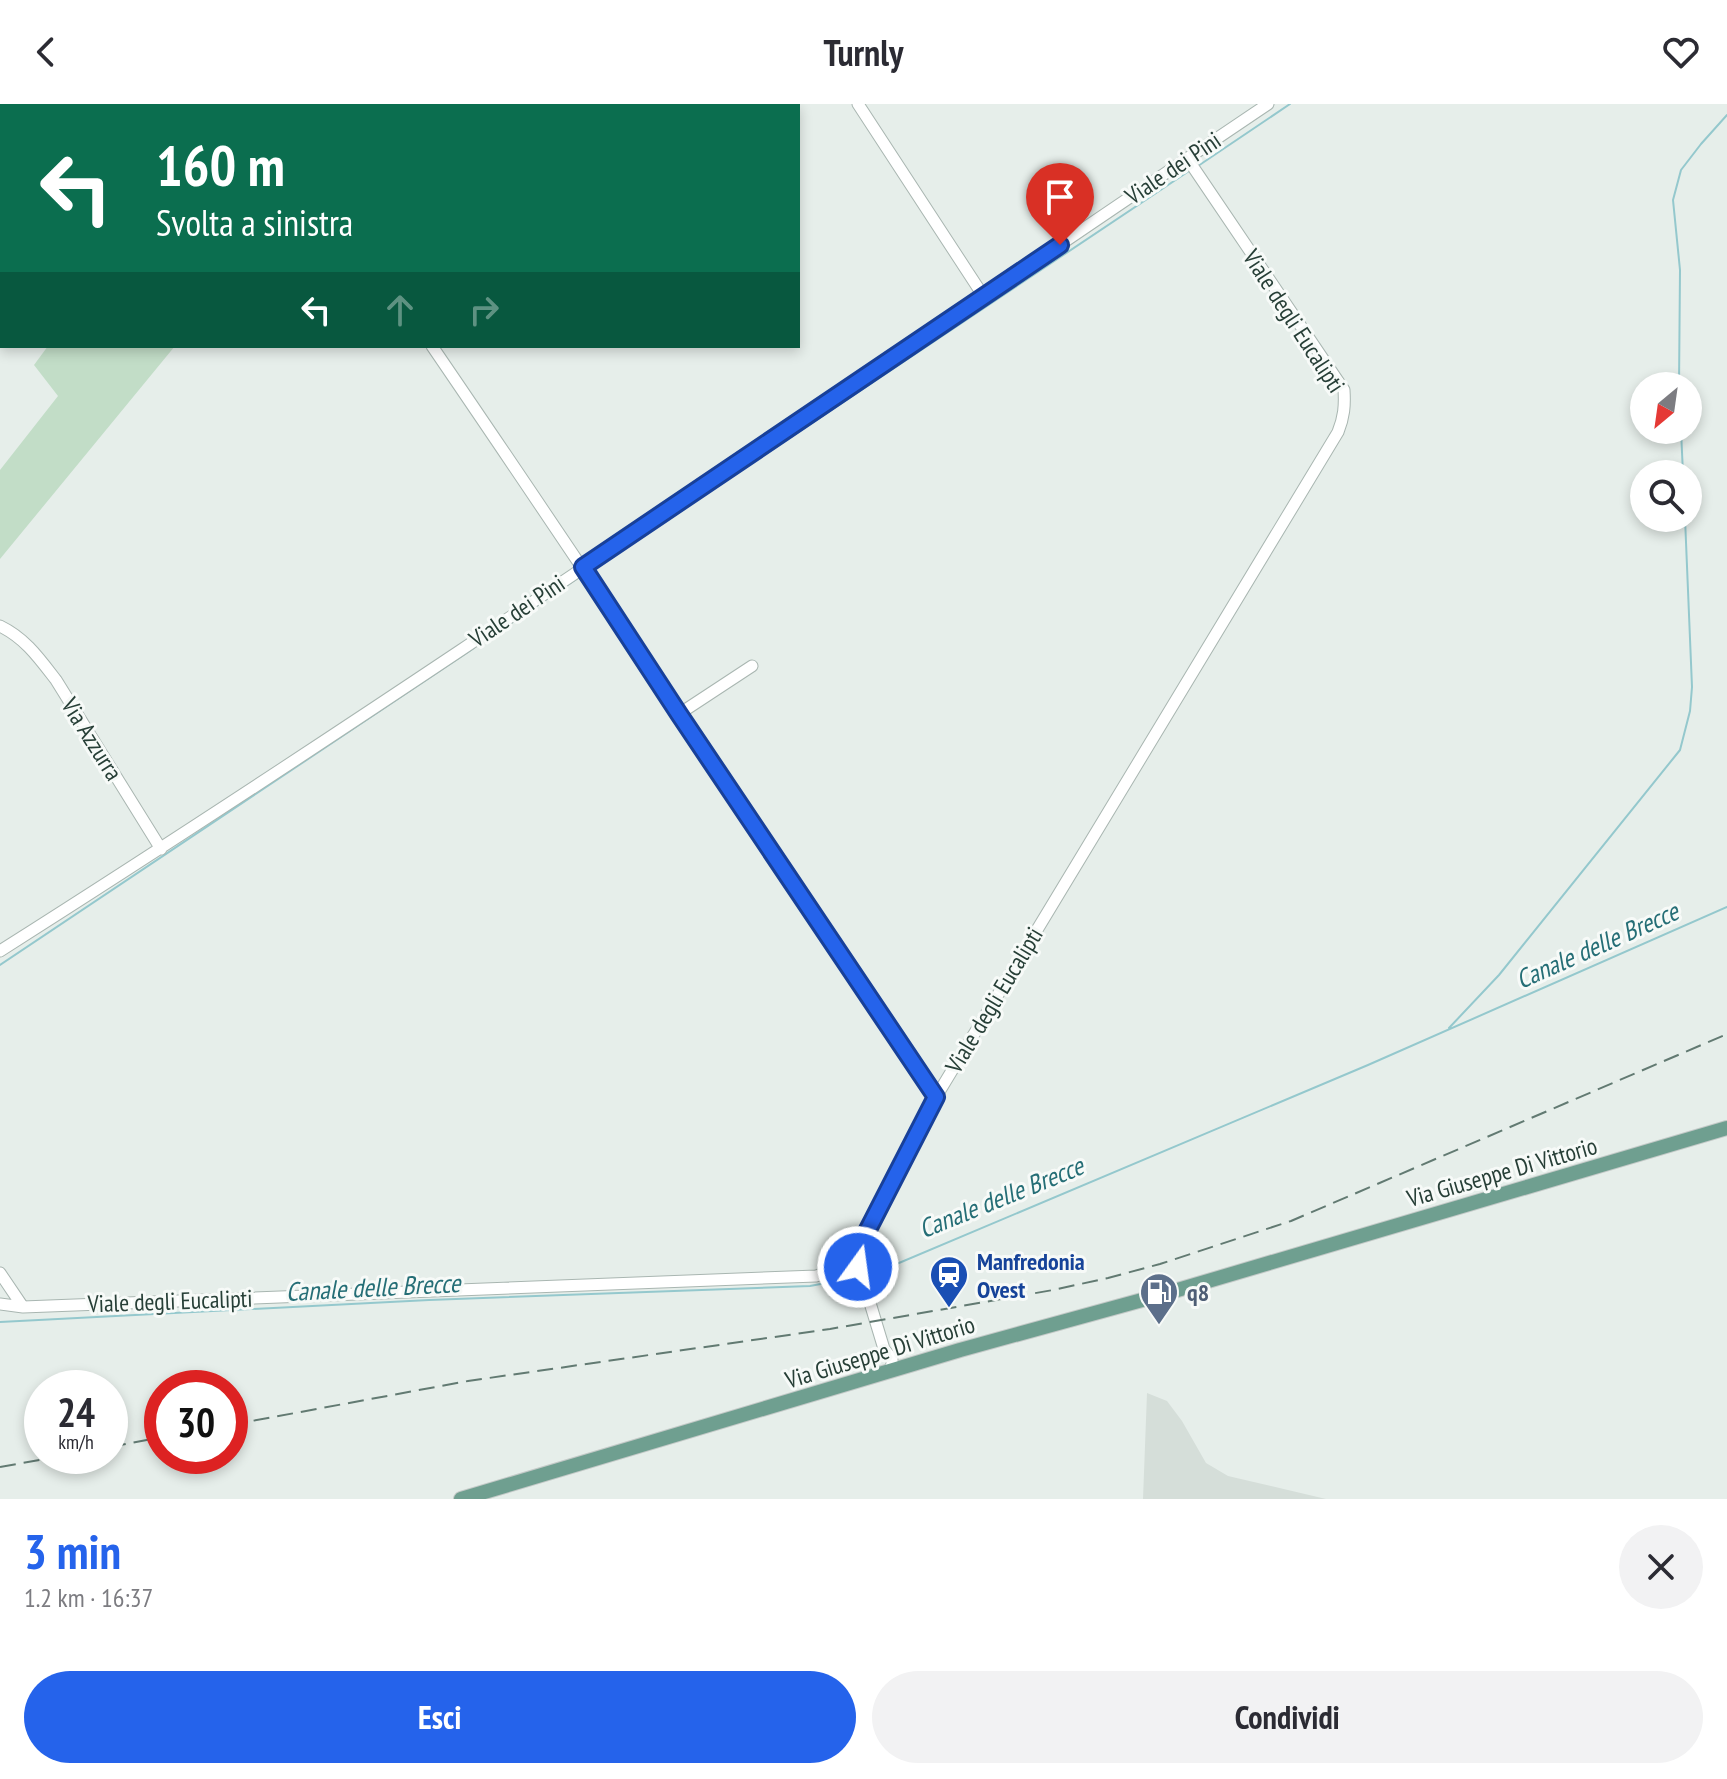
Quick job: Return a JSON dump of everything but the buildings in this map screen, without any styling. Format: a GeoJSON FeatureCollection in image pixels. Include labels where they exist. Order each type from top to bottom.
{"type":"FeatureCollection","features":[{"type":"Feature","properties":{"kind":"main road","name":"Via Giuseppe Di Vittorio"},"geometry":{"type":"LineString","coordinates":[[461,1499],[887,1363],[937,1357],[1727,1128]]}},
{"type":"Feature","properties":{"kind":"street"},"geometry":{"type":"LineString","coordinates":[[858,104],[984,297]]}},
{"type":"Feature","properties":{"kind":"street","name":"Viale dei Pini"},"geometry":{"type":"LineString","coordinates":[[0,951],[161,849],[1189,161],[1268,104]]}},
{"type":"Feature","properties":{"kind":"street","name":"Viale degli Eucalipti"},"geometry":{"type":"LineString","coordinates":[[0,1304],[23,1307],[816,1276],[856,1264],[858,1249],[936,1097],[1343,420],[1344,390],[1189,161]]}},
{"type":"Feature","properties":{"kind":"street"},"geometry":{"type":"LineString","coordinates":[[433,348],[936,1097]]}},
{"type":"Feature","properties":{"kind":"street","name":"Via Azzurra"},"geometry":{"type":"LineString","coordinates":[[0,626],[16,633],[56,680],[161,849]]}},
{"type":"Feature","properties":{"kind":"street"},"geometry":{"type":"LineString","coordinates":[[679,714],[752,666]]}},
{"type":"Feature","properties":{"kind":"street"},"geometry":{"type":"LineString","coordinates":[[856,1264],[887,1363]]}},
{"type":"Feature","properties":{"kind":"street"},"geometry":{"type":"LineString","coordinates":[[0,1273],[23,1307]]}},
{"type":"Feature","properties":{"kind":"street","name":"Viale degli Eucalipti"},"geometry":{"type":"LineString","coordinates":[[0,1312],[23,1307]]}},
{"type":"Feature","properties":{"kind":"shaded area"},"geometry":{"type":"Polygon","coordinates":[[[1147,1393],[1167,1401],[1206,1463],[1228,1476],[1326,1499],[1143,1499],[1147,1393]]]}},
{"type":"Feature","properties":{"kind":"green space"},"geometry":{"type":"Polygon","coordinates":[[[47,348],[173,348],[0,559],[0,470],[58,396],[34,365],[47,348]]]}},
{"type":"Feature","properties":{"kind":"waterway"},"geometry":{"type":"LineString","coordinates":[[1198,166],[1290,104]]}},
{"type":"Feature","properties":{"kind":"waterway"},"geometry":{"type":"LineString","coordinates":[[1679,372],[1680,270],[1673,200],[1681,170],[1727,115]]}},
{"type":"Feature","properties":{"kind":"waterway"},"geometry":{"type":"LineString","coordinates":[[595,568],[1189,171]]}},
{"type":"Feature","properties":{"kind":"waterway"},"geometry":{"type":"LineString","coordinates":[[1682,444],[1682,460]]}},
{"type":"Feature","properties":{"kind":"waterway"},"geometry":{"type":"LineString","coordinates":[[1449,1028],[1499,975],[1680,750],[1690,711],[1692,687],[1686,532]]}},
{"type":"Feature","properties":{"kind":"waterway"},"geometry":{"type":"LineString","coordinates":[[493,635],[578,578]]}},
{"type":"Feature","properties":{"kind":"waterway"},"geometry":{"type":"LineString","coordinates":[[0,965],[474,648]]}},
{"type":"Feature","properties":{"kind":"waterway","name":"Canale delle Brecce"},"geometry":{"type":"LineString","coordinates":[[867,1274],[1368,1065],[1727,907]]}},
{"type":"Feature","properties":{"kind":"waterway","name":"Canale delle Brecce"},"geometry":{"type":"LineString","coordinates":[[0,1322],[429,1300],[810,1286],[857,1277]]}},
{"type":"Feature","properties":{"kind":"railway"},"geometry":{"type":"LineString","coordinates":[[248,1422],[468,1381],[830,1329],[1108,1278],[1291,1221],[1727,1034]]}},
{"type":"Feature","properties":{"kind":"railway"},"geometry":{"type":"LineString","coordinates":[[128,1444],[144,1440]]}},
{"type":"Feature","properties":{"kind":"railway"},"geometry":{"type":"LineString","coordinates":[[0,1467],[24,1463]]}},
{"type":"Feature","properties":{"kind":"place","name":"Manfredonia Ovest"},"geometry":{"type":"Point","coordinates":[949,1309]}},
{"type":"Feature","properties":{"kind":"place","name":"q8"},"geometry":{"type":"Point","coordinates":[1159,1326]}},
{"type":"Feature","properties":{"kind":"route"},"geometry":{"type":"LineString","coordinates":[[858,1267],[854,1260],[858,1249],[936,1097],[583,567],[1060,245]]}}]}
